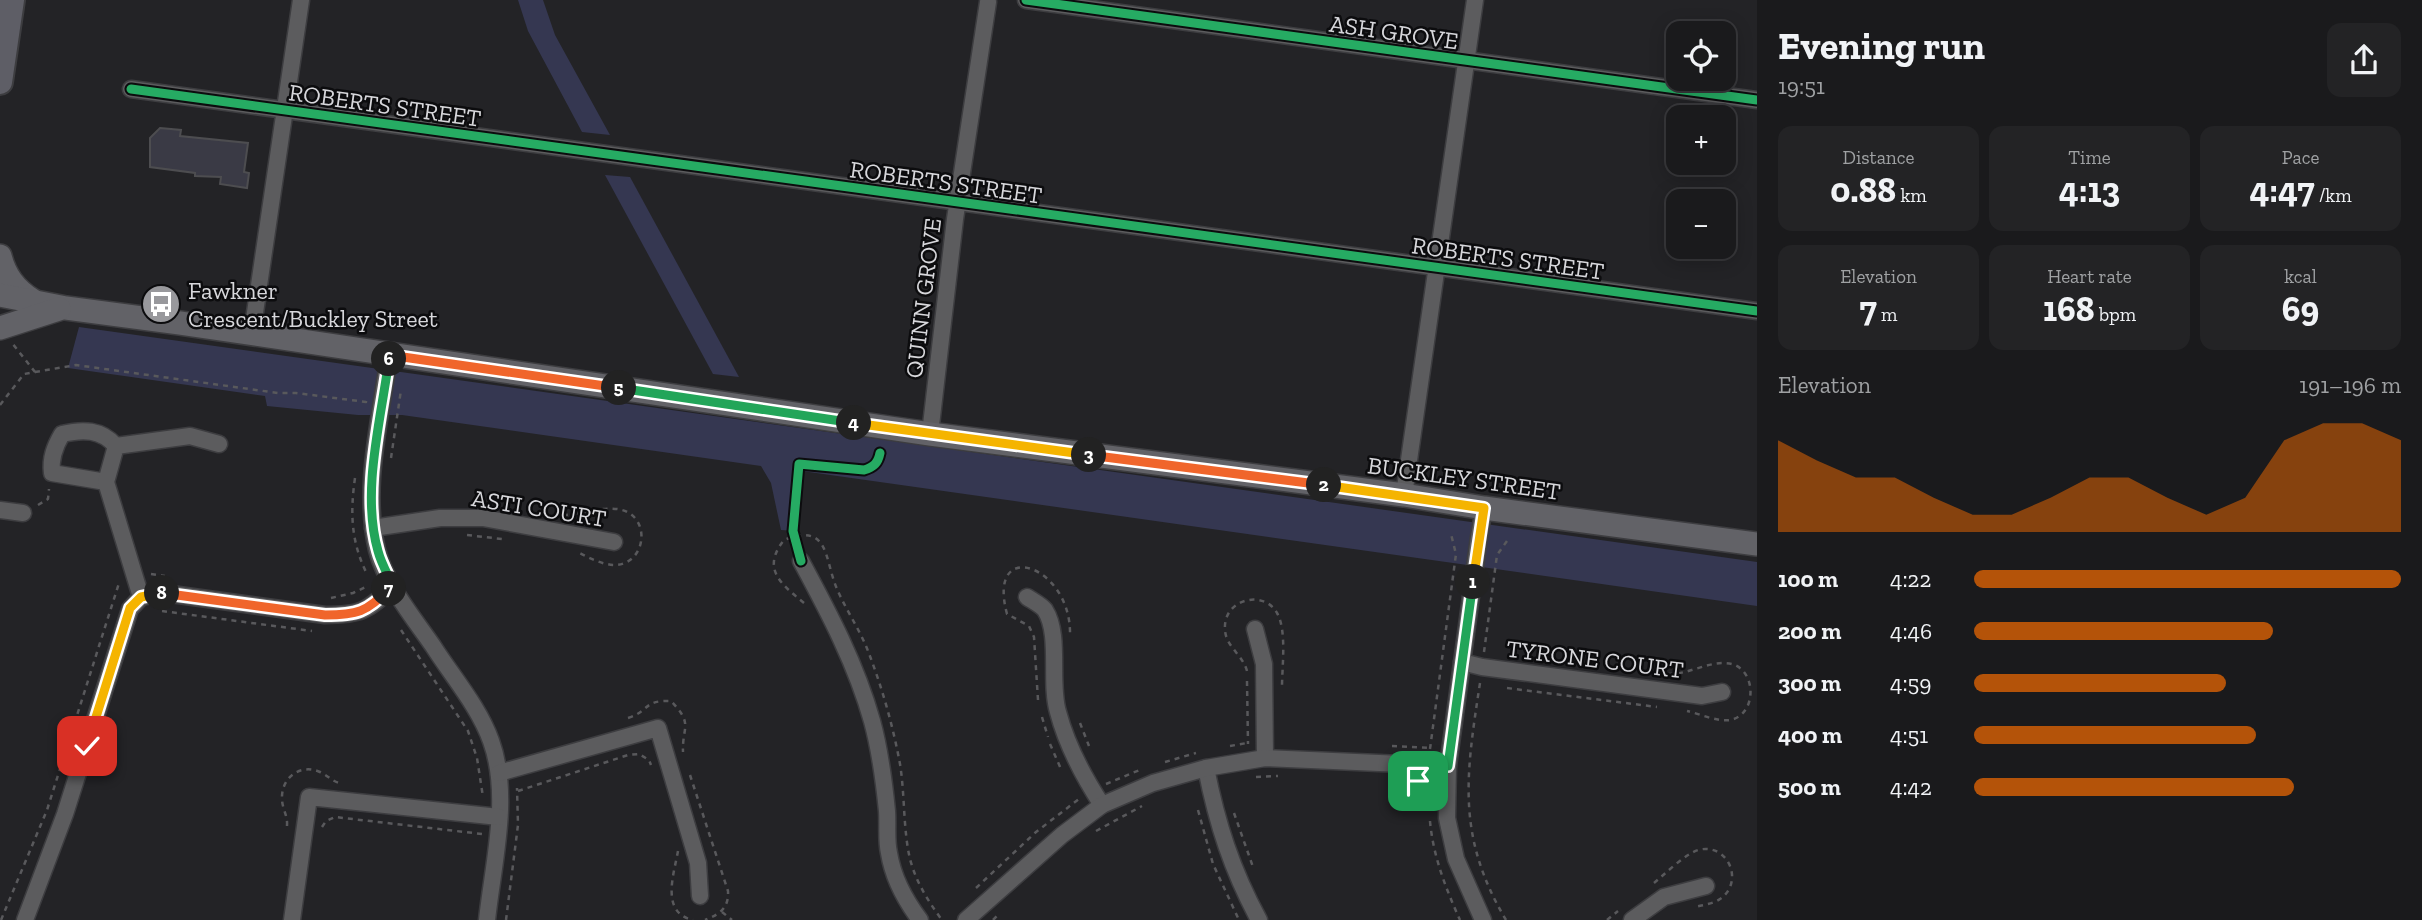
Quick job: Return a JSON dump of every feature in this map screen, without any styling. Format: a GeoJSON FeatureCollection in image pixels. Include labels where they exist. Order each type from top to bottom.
{"type":"FeatureCollection","features":[{"type":"Feature","properties":{"kind":"main road"},"geometry":{"type":"LineString","coordinates":[[0,82],[12,0]]}},
{"type":"Feature","properties":{"kind":"main road"},"geometry":{"type":"LineString","coordinates":[[0,256],[10,280],[20,292],[33,301]]}},
{"type":"Feature","properties":{"kind":"main road","name":"BUCKLEY STREET"},"geometry":{"type":"LineString","coordinates":[[0,295],[66,308],[252,333],[930,434],[1757,544]]}},
{"type":"Feature","properties":{"kind":"main road"},"geometry":{"type":"LineString","coordinates":[[6,335],[66,308]]}},
{"type":"Feature","properties":{"kind":"street"},"geometry":{"type":"LineString","coordinates":[[252,333],[301,0]]}},
{"type":"Feature","properties":{"kind":"street","name":"ASH GROVE"},"geometry":{"type":"LineString","coordinates":[[1026,0],[1757,100]]}},
{"type":"Feature","properties":{"kind":"street"},"geometry":{"type":"LineString","coordinates":[[1404,495],[1475,0]]}},
{"type":"Feature","properties":{"kind":"street","name":"QUINN GROVE"},"geometry":{"type":"LineString","coordinates":[[930,434],[957,202],[988,1]]}},
{"type":"Feature","properties":{"kind":"street","name":"ROBERTS STREET"},"geometry":{"type":"LineString","coordinates":[[131,89],[1757,311]]}},
{"type":"Feature","properties":{"kind":"street"},"geometry":{"type":"LineString","coordinates":[[389,355],[371,491],[373,528],[378,553],[393,586],[473,707],[491,740],[502,792],[492,817],[487,920]]}},
{"type":"Feature","properties":{"kind":"street"},"geometry":{"type":"LineString","coordinates":[[106,482],[52,473],[55,447],[62,434],[78,430],[96,432],[108,437],[116,446]]}},
{"type":"Feature","properties":{"kind":"street"},"geometry":{"type":"LineString","coordinates":[[116,446],[190,436],[219,444]]}},
{"type":"Feature","properties":{"kind":"street"},"geometry":{"type":"LineString","coordinates":[[116,446],[106,482],[141,597]]}},
{"type":"Feature","properties":{"kind":"street"},"geometry":{"type":"LineString","coordinates":[[1483,920],[1457,859],[1447,818],[1448,766],[1484,508]]}},
{"type":"Feature","properties":{"kind":"street"},"geometry":{"type":"LineString","coordinates":[[0,510],[23,513]]}},
{"type":"Feature","properties":{"kind":"street","name":"ASTI COURT"},"geometry":{"type":"LineString","coordinates":[[373,528],[440,518],[483,518],[614,542]]}},
{"type":"Feature","properties":{"kind":"street"},"geometry":{"type":"LineString","coordinates":[[801,561],[837,628],[855,669],[873,723],[884,790],[889,853],[898,883],[920,920]]}},
{"type":"Feature","properties":{"kind":"street"},"geometry":{"type":"LineString","coordinates":[[25,920],[65,814],[130,608],[141,597],[164,593],[325,615],[350,615],[374,606],[393,586]]}},
{"type":"Feature","properties":{"kind":"street"},"geometry":{"type":"LineString","coordinates":[[1027,597],[1044,608],[1051,625],[1056,709],[1065,737],[1082,773],[1102,805]]}},
{"type":"Feature","properties":{"kind":"street"},"geometry":{"type":"LineString","coordinates":[[1255,629],[1264,664],[1266,751]]}},
{"type":"Feature","properties":{"kind":"street","name":"TYRONE COURT"},"geometry":{"type":"LineString","coordinates":[[1462,663],[1702,696],[1722,692]]}},
{"type":"Feature","properties":{"kind":"street"},"geometry":{"type":"LineString","coordinates":[[499,773],[658,728],[696,853],[700,895]]}},
{"type":"Feature","properties":{"kind":"street"},"geometry":{"type":"LineString","coordinates":[[966,920],[1062,835],[1102,805],[1153,783],[1266,751],[1448,766]]}},
{"type":"Feature","properties":{"kind":"street"},"geometry":{"type":"LineString","coordinates":[[1206,768],[1221,835],[1233,870],[1259,920]]}},
{"type":"Feature","properties":{"kind":"street"},"geometry":{"type":"LineString","coordinates":[[292,920],[309,797],[492,817]]}},
{"type":"Feature","properties":{"kind":"street"},"geometry":{"type":"LineString","coordinates":[[1632,920],[1664,897],[1706,886]]}},
{"type":"Feature","properties":{"kind":"path"},"geometry":{"type":"LineString","coordinates":[[6,335],[35,372]]}},
{"type":"Feature","properties":{"kind":"path"},"geometry":{"type":"LineString","coordinates":[[0,405],[24,374],[76,365],[278,393],[366,402],[367,394]]}},
{"type":"Feature","properties":{"kind":"path"},"geometry":{"type":"LineString","coordinates":[[23,513],[48,499],[52,473]]}},
{"type":"Feature","properties":{"kind":"path"},"geometry":{"type":"LineString","coordinates":[[355,476],[352,530],[358,556],[380,599]]}},
{"type":"Feature","properties":{"kind":"path"},"geometry":{"type":"LineString","coordinates":[[801,561],[794,534],[784,540],[773,558],[777,577],[806,604]]}},
{"type":"Feature","properties":{"kind":"path"},"geometry":{"type":"LineString","coordinates":[[1451,534],[1456,554],[1426,787],[1437,857],[1446,888],[1460,920]]}},
{"type":"Feature","properties":{"kind":"path"},"geometry":{"type":"LineString","coordinates":[[1506,920],[1480,868],[1467,800],[1468,762],[1497,555],[1507,541]]}},
{"type":"Feature","properties":{"kind":"path"},"geometry":{"type":"LineString","coordinates":[[1,920],[47,810],[122,575],[134,572],[172,577]]}},
{"type":"Feature","properties":{"kind":"path"},"geometry":{"type":"LineString","coordinates":[[326,598],[353,593],[372,584]]}},
{"type":"Feature","properties":{"kind":"path"},"geometry":{"type":"LineString","coordinates":[[1266,751],[1247,743],[1247,668],[1230,645],[1224,630],[1227,614],[1235,604],[1257,600],[1276,609],[1281,621],[1282,690]]}},
{"type":"Feature","properties":{"kind":"path"},"geometry":{"type":"LineString","coordinates":[[321,834],[326,821],[335,817],[482,834],[492,817],[468,731],[397,625]]}},
{"type":"Feature","properties":{"kind":"path"},"geometry":{"type":"LineString","coordinates":[[1390,746],[1431,748]]}},
{"type":"Feature","properties":{"kind":"path"},"geometry":{"type":"LineString","coordinates":[[517,791],[628,755],[639,754],[645,757],[649,760],[653,772]]}},
{"type":"Feature","properties":{"kind":"path"},"geometry":{"type":"LineString","coordinates":[[1251,778],[1283,776]]}},
{"type":"Feature","properties":{"kind":"path"},"geometry":{"type":"LineString","coordinates":[[1418,781],[1426,787]]}},
{"type":"Feature","properties":{"kind":"path"},"geometry":{"type":"LineString","coordinates":[[1091,834],[1152,802]]}},
{"type":"Feature","properties":{"kind":"path"},"geometry":{"type":"LineString","coordinates":[[1232,806],[1253,867]]}},
{"type":"Feature","properties":{"kind":"path"},"geometry":{"type":"LineString","coordinates":[[675,841],[678,852],[672,883],[672,902],[685,918],[693,920]]}},
{"type":"Feature","properties":{"kind":"path"},"geometry":{"type":"LineString","coordinates":[[993,920],[1002,911]]}},
{"type":"Feature","properties":{"kind":"path"},"geometry":{"type":"LineString","coordinates":[[705,920],[722,912],[732,920]]}},
{"type":"Feature","properties":{"kind":"shaded area"},"geometry":{"type":"Polygon","coordinates":[[[518,0],[543,0],[555,35],[610,135],[582,132],[528,31],[518,0]]]}},
{"type":"Feature","properties":{"kind":"shaded area"},"geometry":{"type":"Polygon","coordinates":[[[605,175],[630,177],[739,377],[713,374],[605,175]]]}},
{"type":"Feature","properties":{"kind":"shaded area"},"geometry":{"type":"Polygon","coordinates":[[[79,327],[1757,562],[1757,606],[802,471],[797,531],[781,530],[771,483],[761,466],[402,415],[358,415],[267,406],[265,396],[68,368],[79,327]]]}},
{"type":"Feature","properties":{"kind":"building"},"geometry":{"type":"Polygon","coordinates":[[[160,128],[181,130],[180,136],[248,143],[244,172],[249,173],[247,188],[220,184],[221,177],[195,176],[195,173],[150,167],[150,138],[160,128]]]}},
{"type":"Feature","properties":{"kind":"cycle path"},"geometry":{"type":"LineString","coordinates":[[1026,0],[1757,100]]}},
{"type":"Feature","properties":{"kind":"cycle path"},"geometry":{"type":"LineString","coordinates":[[131,89],[1757,311]]}},
{"type":"Feature","properties":{"kind":"cycle path"},"geometry":{"type":"LineString","coordinates":[[801,561],[793,531],[799,464],[864,470],[875,464],[880,453]]}},
{"type":"Feature","properties":{"kind":"place","name":"Fawkner Crescent/Buckley Street"},"geometry":{"type":"Point","coordinates":[161,304]}},
{"type":"Feature","properties":{"kind":"route"},"geometry":{"type":"LineString","coordinates":[[87,746],[130,608],[141,597],[164,593],[325,615],[350,615],[374,606],[393,586],[378,553],[373,528],[371,491],[389,355],[930,434],[1404,495],[1484,508],[1448,766],[1428,765],[1426,787],[1418,781]]}}]}
